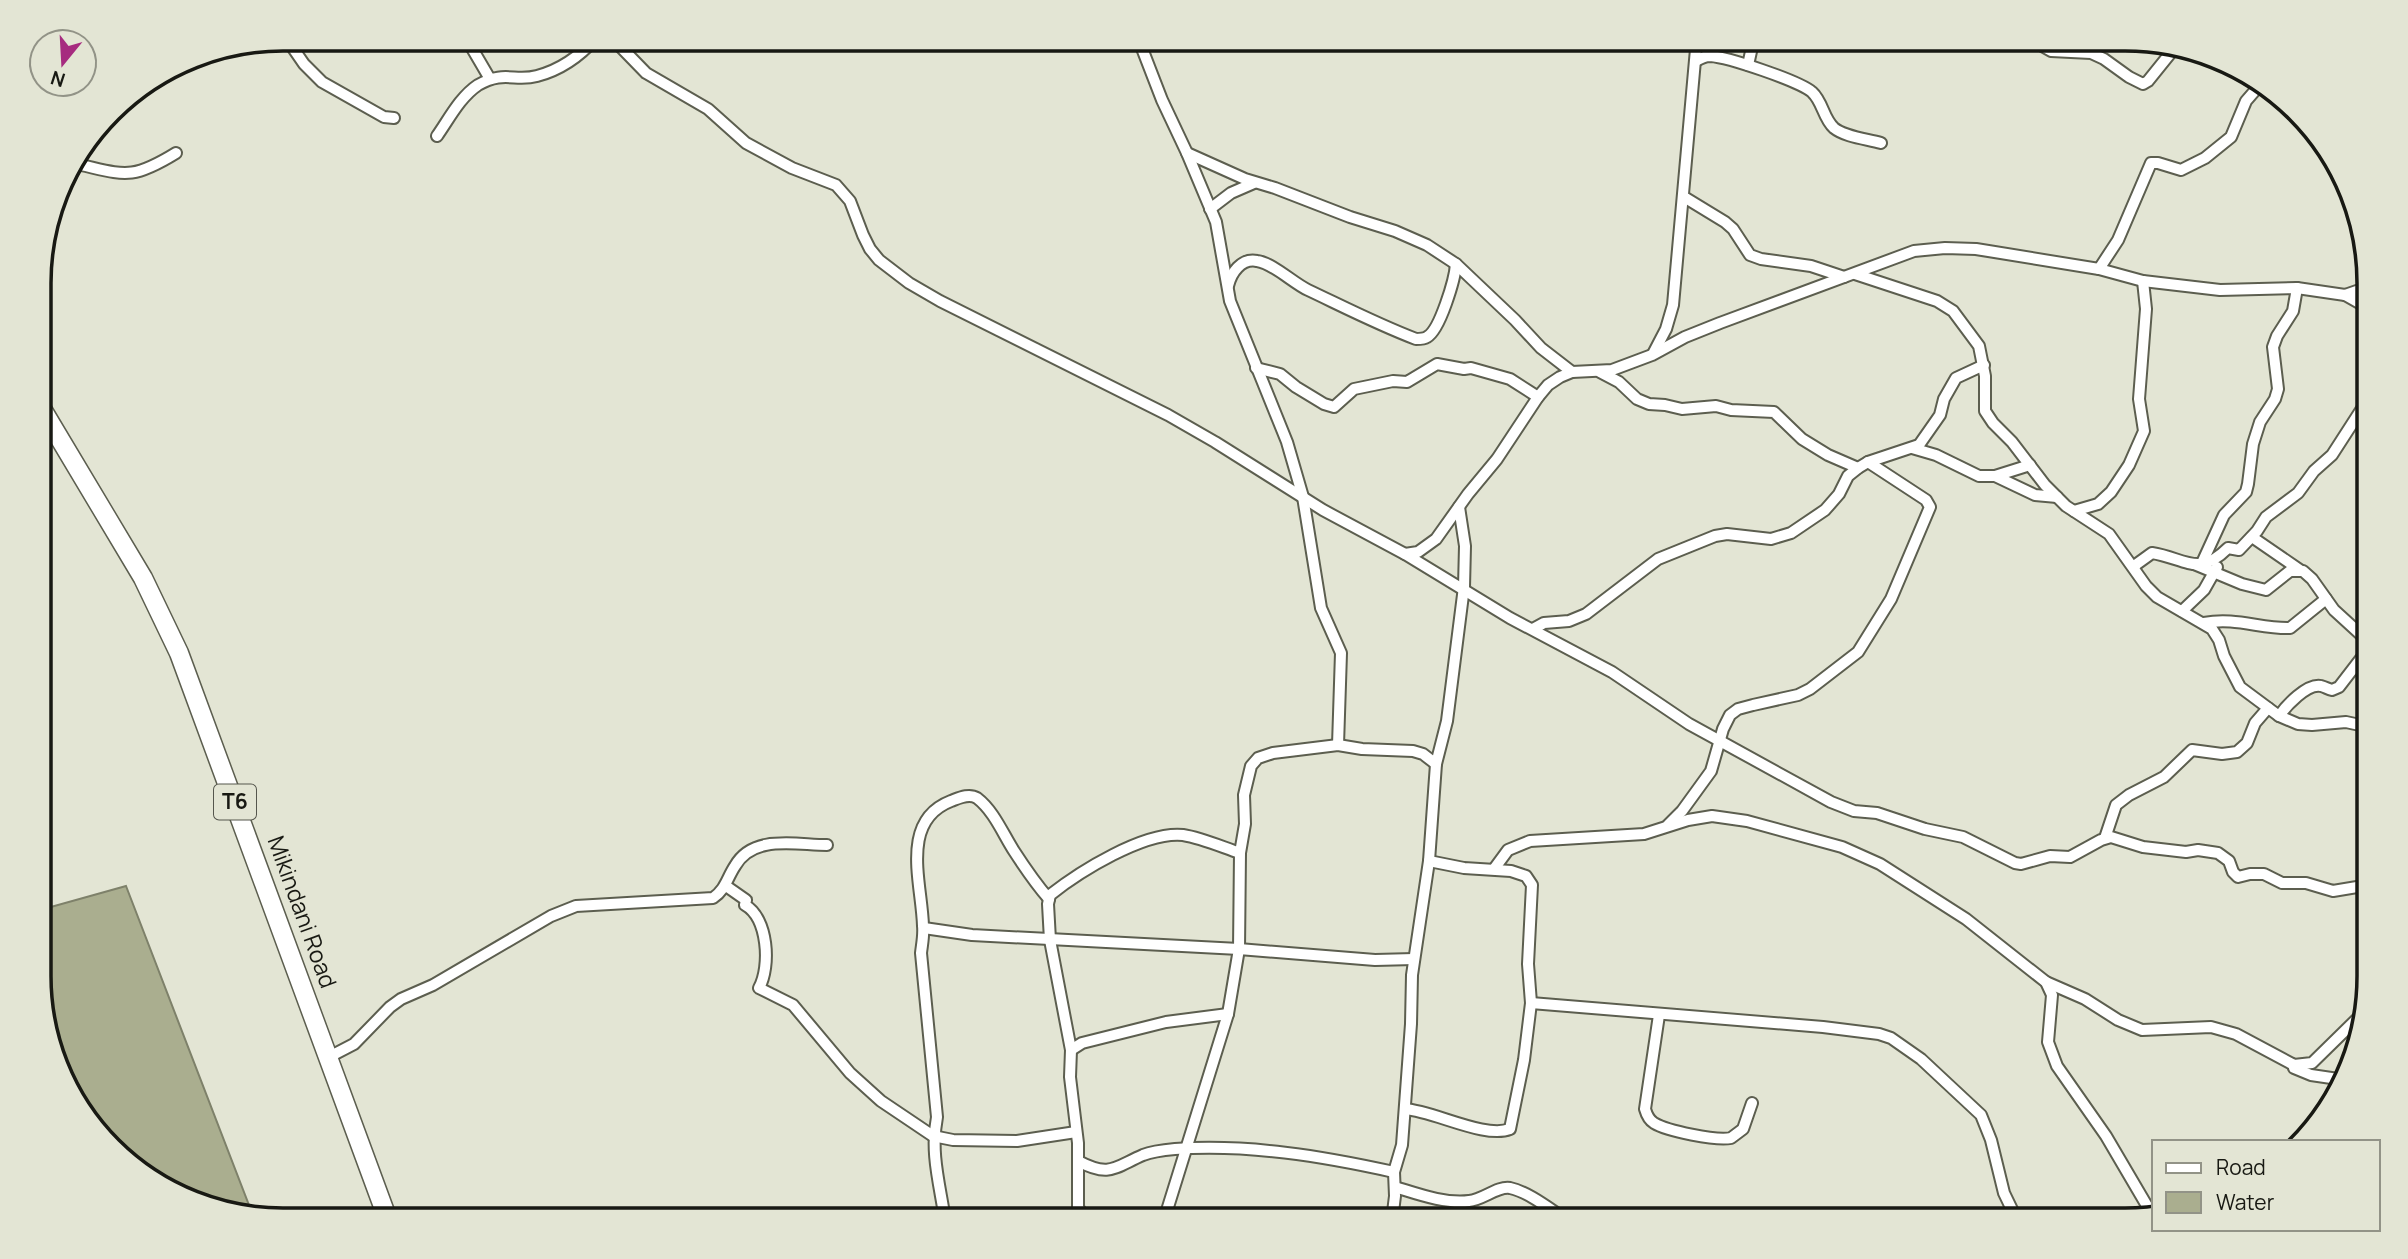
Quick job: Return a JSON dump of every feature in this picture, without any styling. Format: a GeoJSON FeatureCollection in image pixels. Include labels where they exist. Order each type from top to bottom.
{"type":"FeatureCollection","features":[{"type":"Feature","properties":{"kind":"highway","name":"Mikindani Road"},"geometry":{"type":"LineString","coordinates":[[51,423],[143,578],[179,653],[384,1208]]}},
{"type":"Feature","properties":{"kind":"street"},"geometry":{"type":"LineString","coordinates":[[295,51],[322,82],[384,117],[394,118]]}},
{"type":"Feature","properties":{"kind":"street"},"geometry":{"type":"LineString","coordinates":[[474,51],[490,79]]}},
{"type":"Feature","properties":{"kind":"street"},"geometry":{"type":"LineString","coordinates":[[437,136],[463,98],[477,86],[501,76],[539,76],[575,59],[583,51]]}},
{"type":"Feature","properties":{"kind":"street"},"geometry":{"type":"LineString","coordinates":[[625,51],[646,73],[708,109],[746,143],[792,168],[836,185],[850,201],[870,250],[909,283],[1168,415],[1303,497],[1464,587],[1510,618],[1612,672],[1659,705],[1720,741],[1847,809],[1877,813],[1924,829],[1954,835],[2021,864],[2050,856],[2070,856],[2105,838],[2118,838],[2143,847],[2218,853],[2229,861],[2238,877],[2264,874],[2282,883],[2306,883],[2333,891],[2357,887]]}},
{"type":"Feature","properties":{"kind":"street"},"geometry":{"type":"LineString","coordinates":[[1143,51],[1216,222],[1227,289],[1287,442],[1303,497],[1321,608],[1341,653],[1338,745]]}},
{"type":"Feature","properties":{"kind":"street"},"geometry":{"type":"LineString","coordinates":[[1652,355],[1667,329],[1673,304],[1696,51]]}},
{"type":"Feature","properties":{"kind":"street"},"geometry":{"type":"LineString","coordinates":[[1748,65],[1751,51]]}},
{"type":"Feature","properties":{"kind":"street"},"geometry":{"type":"LineString","coordinates":[[2050,51],[2091,52],[2143,84],[2169,56]]}},
{"type":"Feature","properties":{"kind":"street"},"geometry":{"type":"LineString","coordinates":[[1696,61],[1703,56],[1712,56],[1748,65],[1808,89],[1819,100],[1829,122],[1839,131],[1881,143]]}},
{"type":"Feature","properties":{"kind":"street"},"geometry":{"type":"LineString","coordinates":[[2099,269],[2118,240],[2151,163],[2181,170],[2205,158],[2231,137],[2246,101],[2255,91]]}},
{"type":"Feature","properties":{"kind":"street"},"geometry":{"type":"LineString","coordinates":[[83,165],[127,174],[150,169],[176,153]]}},
{"type":"Feature","properties":{"kind":"street"},"geometry":{"type":"LineString","coordinates":[[1187,153],[1254,183],[1395,231],[1427,245],[1456,264],[1551,358],[1572,372]]}},
{"type":"Feature","properties":{"kind":"street"},"geometry":{"type":"LineString","coordinates":[[1210,208],[1231,193],[1254,183]]}},
{"type":"Feature","properties":{"kind":"street"},"geometry":{"type":"LineString","coordinates":[[1684,197],[1733,229],[1750,255],[1760,259],[1811,266],[1903,288],[1937,301],[1953,311],[1979,346],[1984,365],[1985,411],[1993,423],[2057,497],[2109,534],[2157,597],[2166,605],[2204,623],[2217,635],[2240,687],[2279,716],[2298,724],[2346,722],[2357,724]]}},
{"type":"Feature","properties":{"kind":"street"},"geometry":{"type":"LineString","coordinates":[[1405,554],[1418,552],[1436,539],[1497,459],[1548,385],[1572,372],[1612,370],[1652,355],[1685,337],[1720,323],[1914,251],[1945,247],[2004,253],[2099,269],[2143,281],[2220,289],[2297,288],[2345,295],[2357,302]]}},
{"type":"Feature","properties":{"kind":"street"},"geometry":{"type":"LineString","coordinates":[[1227,289],[1236,268],[1244,263],[1258,261],[1350,311],[1404,335],[1424,339],[1429,337],[1450,294],[1456,264]]}},
{"type":"Feature","properties":{"kind":"street"},"geometry":{"type":"LineString","coordinates":[[2074,511],[2098,504],[2111,492],[2129,465],[2144,431],[2139,398],[2146,309],[2143,281]]}},
{"type":"Feature","properties":{"kind":"street"},"geometry":{"type":"LineString","coordinates":[[2198,563],[2224,515],[2246,492],[2253,444],[2260,422],[2275,400],[2277,389],[2273,347],[2277,335],[2293,311],[2297,288]]}},
{"type":"Feature","properties":{"kind":"street"},"geometry":{"type":"LineString","coordinates":[[2345,295],[2357,291]]}},
{"type":"Feature","properties":{"kind":"street"},"geometry":{"type":"LineString","coordinates":[[1256,368],[1280,374],[1296,387],[1334,407],[1354,389],[1407,382],[1440,364],[1471,368],[1510,379],[1538,397]]}},
{"type":"Feature","properties":{"kind":"street"},"geometry":{"type":"LineString","coordinates":[[1533,629],[1544,623],[1569,621],[1586,614],[1658,559],[1715,536],[1727,534],[1771,538],[1791,533],[1825,510],[1839,494],[1848,476],[1863,465],[1912,448],[1923,441],[1938,419],[1944,399],[1956,378],[1984,365]]}},
{"type":"Feature","properties":{"kind":"street"},"geometry":{"type":"LineString","coordinates":[[1598,371],[1613,377],[1637,399],[1649,404],[1682,409],[1716,406],[1731,410],[1774,412],[1802,439],[1828,456],[1863,465],[1926,500],[1930,507],[1891,599],[1858,652],[1811,689],[1798,695],[1738,709],[1726,722],[1714,765],[1707,777],[1667,827]]}},
{"type":"Feature","properties":{"kind":"street"},"geometry":{"type":"LineString","coordinates":[[2134,566],[2155,553],[2181,563],[2198,563],[2217,559],[2228,548],[2239,550],[2266,517],[2298,493],[2314,471],[2332,455],[2357,416]]}},
{"type":"Feature","properties":{"kind":"street"},"geometry":{"type":"LineString","coordinates":[[1912,448],[1979,476],[1995,476],[2030,465]]}},
{"type":"Feature","properties":{"kind":"street"},"geometry":{"type":"LineString","coordinates":[[1995,476],[2035,495],[2057,497]]}},
{"type":"Feature","properties":{"kind":"street"},"geometry":{"type":"LineString","coordinates":[[1393,1208],[1394,1172],[1400,1156],[1405,1109],[1414,959],[1429,861],[1436,764],[1447,721],[1464,587],[1465,546],[1459,507]]}},
{"type":"Feature","properties":{"kind":"street"},"geometry":{"type":"LineString","coordinates":[[2252,537],[2312,579],[2337,614],[2357,632]]}},
{"type":"Feature","properties":{"kind":"street"},"geometry":{"type":"LineString","coordinates":[[2182,611],[2204,590],[2215,574],[2222,555]]}},
{"type":"Feature","properties":{"kind":"street"},"geometry":{"type":"LineString","coordinates":[[2198,563],[2215,574],[2266,590],[2290,571],[2300,570]]}},
{"type":"Feature","properties":{"kind":"street"},"geometry":{"type":"LineString","coordinates":[[2204,623],[2250,622],[2290,628],[2326,599]]}},
{"type":"Feature","properties":{"kind":"street"},"geometry":{"type":"LineString","coordinates":[[2279,716],[2287,704],[2310,688],[2319,685],[2332,690],[2339,687],[2357,665]]}},
{"type":"Feature","properties":{"kind":"street"},"geometry":{"type":"LineString","coordinates":[[2105,838],[2113,810],[2122,800],[2164,777],[2192,750],[2222,754],[2237,752],[2247,743],[2255,723],[2268,708]]}},
{"type":"Feature","properties":{"kind":"street"},"geometry":{"type":"LineString","coordinates":[[1168,1208],[1228,1014],[1239,949],[1240,853],[1245,824],[1244,795],[1249,772],[1255,762],[1264,755],[1273,753],[1338,745],[1413,751],[1423,754],[1436,764]]}},
{"type":"Feature","properties":{"kind":"street"},"geometry":{"type":"LineString","coordinates":[[943,1208],[933,1136],[937,1117],[921,953],[924,928],[917,856],[918,840],[933,810],[968,796],[975,797],[989,812],[1049,900]]}},
{"type":"Feature","properties":{"kind":"street"},"geometry":{"type":"LineString","coordinates":[[1494,869],[1508,850],[1530,841],[1644,834],[1700,817],[1730,818],[1786,831],[1859,854],[1890,870],[1966,919],[2046,982],[2118,1020],[2142,1030],[2211,1027],[2236,1034],[2311,1074],[2333,1078]]}},
{"type":"Feature","properties":{"kind":"street"},"geometry":{"type":"LineString","coordinates":[[1078,1208],[1078,1161],[1070,1077],[1071,1050],[1050,940],[1050,895],[1080,874],[1150,839],[1180,835],[1240,853]]}},
{"type":"Feature","properties":{"kind":"street"},"geometry":{"type":"LineString","coordinates":[[329,1057],[354,1044],[401,999],[433,985],[551,916],[576,906],[608,902],[713,898],[726,886],[739,859],[758,846],[772,843],[827,845]]}},
{"type":"Feature","properties":{"kind":"street"},"geometry":{"type":"LineString","coordinates":[[1405,1109],[1497,1132],[1510,1129],[1524,1060],[1531,1003],[1528,964],[1532,885],[1523,875],[1429,861]]}},
{"type":"Feature","properties":{"kind":"street"},"geometry":{"type":"LineString","coordinates":[[726,886],[746,900],[745,905],[751,909],[762,933],[768,957],[760,988],[793,1005],[850,1073],[881,1101],[933,1136],[962,1140],[1017,1141],[1076,1132]]}},
{"type":"Feature","properties":{"kind":"street"},"geometry":{"type":"LineString","coordinates":[[924,928],[972,935],[1050,940],[1239,949],[1376,960],[1414,959]]}},
{"type":"Feature","properties":{"kind":"street"},"geometry":{"type":"LineString","coordinates":[[2046,982],[2052,995],[2048,1042],[2057,1066],[2106,1136],[2148,1207]]}},
{"type":"Feature","properties":{"kind":"street"},"geometry":{"type":"LineString","coordinates":[[1531,1003],[1879,1034],[1902,1044],[1981,1115],[1991,1140],[2004,1193],[2011,1208]]}},
{"type":"Feature","properties":{"kind":"street"},"geometry":{"type":"LineString","coordinates":[[1071,1050],[1082,1044],[1166,1022],[1228,1014]]}},
{"type":"Feature","properties":{"kind":"street"},"geometry":{"type":"LineString","coordinates":[[1659,1015],[1646,1098],[1646,1110],[1651,1121],[1694,1135],[1731,1139],[1743,1129],[1752,1103]]}},
{"type":"Feature","properties":{"kind":"street"},"geometry":{"type":"LineString","coordinates":[[2289,1064],[2304,1065],[2312,1062],[2352,1024]]}},
{"type":"Feature","properties":{"kind":"street"},"geometry":{"type":"LineString","coordinates":[[1078,1161],[1099,1169],[1114,1169],[1147,1153],[1209,1146],[1303,1155],[1394,1172]]}},
{"type":"Feature","properties":{"kind":"street"},"geometry":{"type":"LineString","coordinates":[[1395,1187],[1458,1202],[1476,1200],[1501,1189],[1510,1189],[1547,1208]]}},
{"type":"Feature","properties":{"kind":"water"},"geometry":{"type":"Polygon","coordinates":[[[126,886],[249,1205],[194,1191],[154,1169],[130,1151],[108,1129],[90,1105],[68,1065],[53,1007],[51,907],[126,886]]]}}]}
